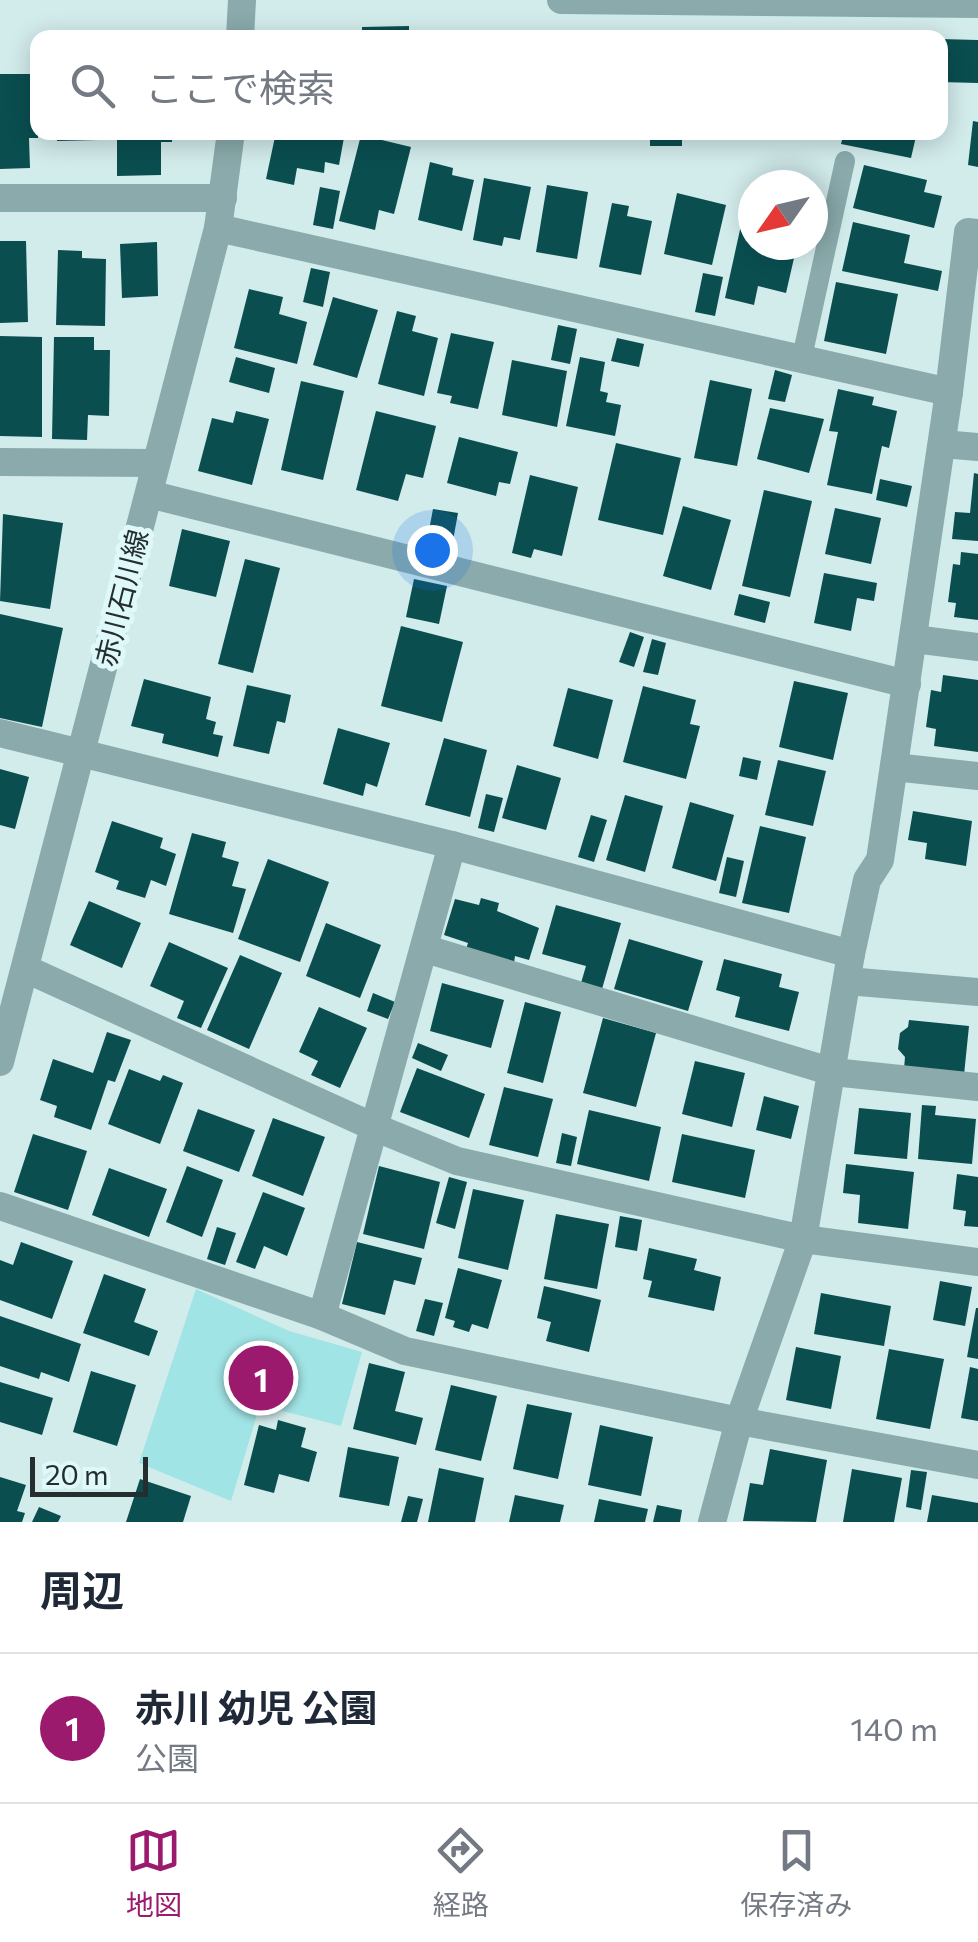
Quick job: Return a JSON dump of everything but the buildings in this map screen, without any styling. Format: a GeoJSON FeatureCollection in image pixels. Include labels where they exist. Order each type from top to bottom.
{"type":"FeatureCollection","features":[{"type":"Feature","properties":{"kind":"street"},"geometry":{"type":"LineString","coordinates":[[240,30],[242,0]]}},
{"type":"Feature","properties":{"kind":"street"},"geometry":{"type":"LineString","coordinates":[[562,0],[978,4]]}},
{"type":"Feature","properties":{"kind":"street","name":"赤川石川線"},"geometry":{"type":"LineString","coordinates":[[0,1062],[218,228],[230,140]]}},
{"type":"Feature","properties":{"kind":"street"},"geometry":{"type":"LineString","coordinates":[[0,198],[223,198]]}},
{"type":"Feature","properties":{"kind":"street"},"geometry":{"type":"LineString","coordinates":[[218,228],[950,392]]}},
{"type":"Feature","properties":{"kind":"street"},"geometry":{"type":"LineString","coordinates":[[712,1522],[738,1421],[803,1239],[849,968],[867,880],[880,860],[950,392],[968,232],[978,233]]}},
{"type":"Feature","properties":{"kind":"street"},"geometry":{"type":"LineString","coordinates":[[942,444],[978,448]]}},
{"type":"Feature","properties":{"kind":"street"},"geometry":{"type":"LineString","coordinates":[[0,462],[156,462]]}},
{"type":"Feature","properties":{"kind":"street"},"geometry":{"type":"LineString","coordinates":[[149,494],[907,684]]}},
{"type":"Feature","properties":{"kind":"street"},"geometry":{"type":"LineString","coordinates":[[914,639],[978,647]]}},
{"type":"Feature","properties":{"kind":"street"},"geometry":{"type":"LineString","coordinates":[[0,733],[452,845],[849,968],[978,992]]}},
{"type":"Feature","properties":{"kind":"street"},"geometry":{"type":"LineString","coordinates":[[894,767],[978,776]]}},
{"type":"Feature","properties":{"kind":"street"},"geometry":{"type":"LineString","coordinates":[[322,1316],[452,845]]}},
{"type":"Feature","properties":{"kind":"street"},"geometry":{"type":"LineString","coordinates":[[426,950],[832,1072],[978,1087]]}},
{"type":"Feature","properties":{"kind":"street"},"geometry":{"type":"LineString","coordinates":[[26,969],[374,1128],[457,1161],[803,1239],[978,1262]]}},
{"type":"Feature","properties":{"kind":"street"},"geometry":{"type":"LineString","coordinates":[[0,1206],[322,1316],[406,1352],[738,1421],[978,1465]]}},
{"type":"Feature","properties":{"kind":"lane"},"geometry":{"type":"LineString","coordinates":[[802,358],[845,162]]}},
{"type":"Feature","properties":{"kind":"shaded area"},"geometry":{"type":"Polygon","coordinates":[[[196,1289],[289,1331],[362,1352],[341,1426],[260,1405],[231,1501],[139,1463],[196,1289]]]}},
{"type":"Feature","properties":{"kind":"place","name":"赤川 幼児 公園"},"geometry":{"type":"Point","coordinates":[261,1378]}}]}
